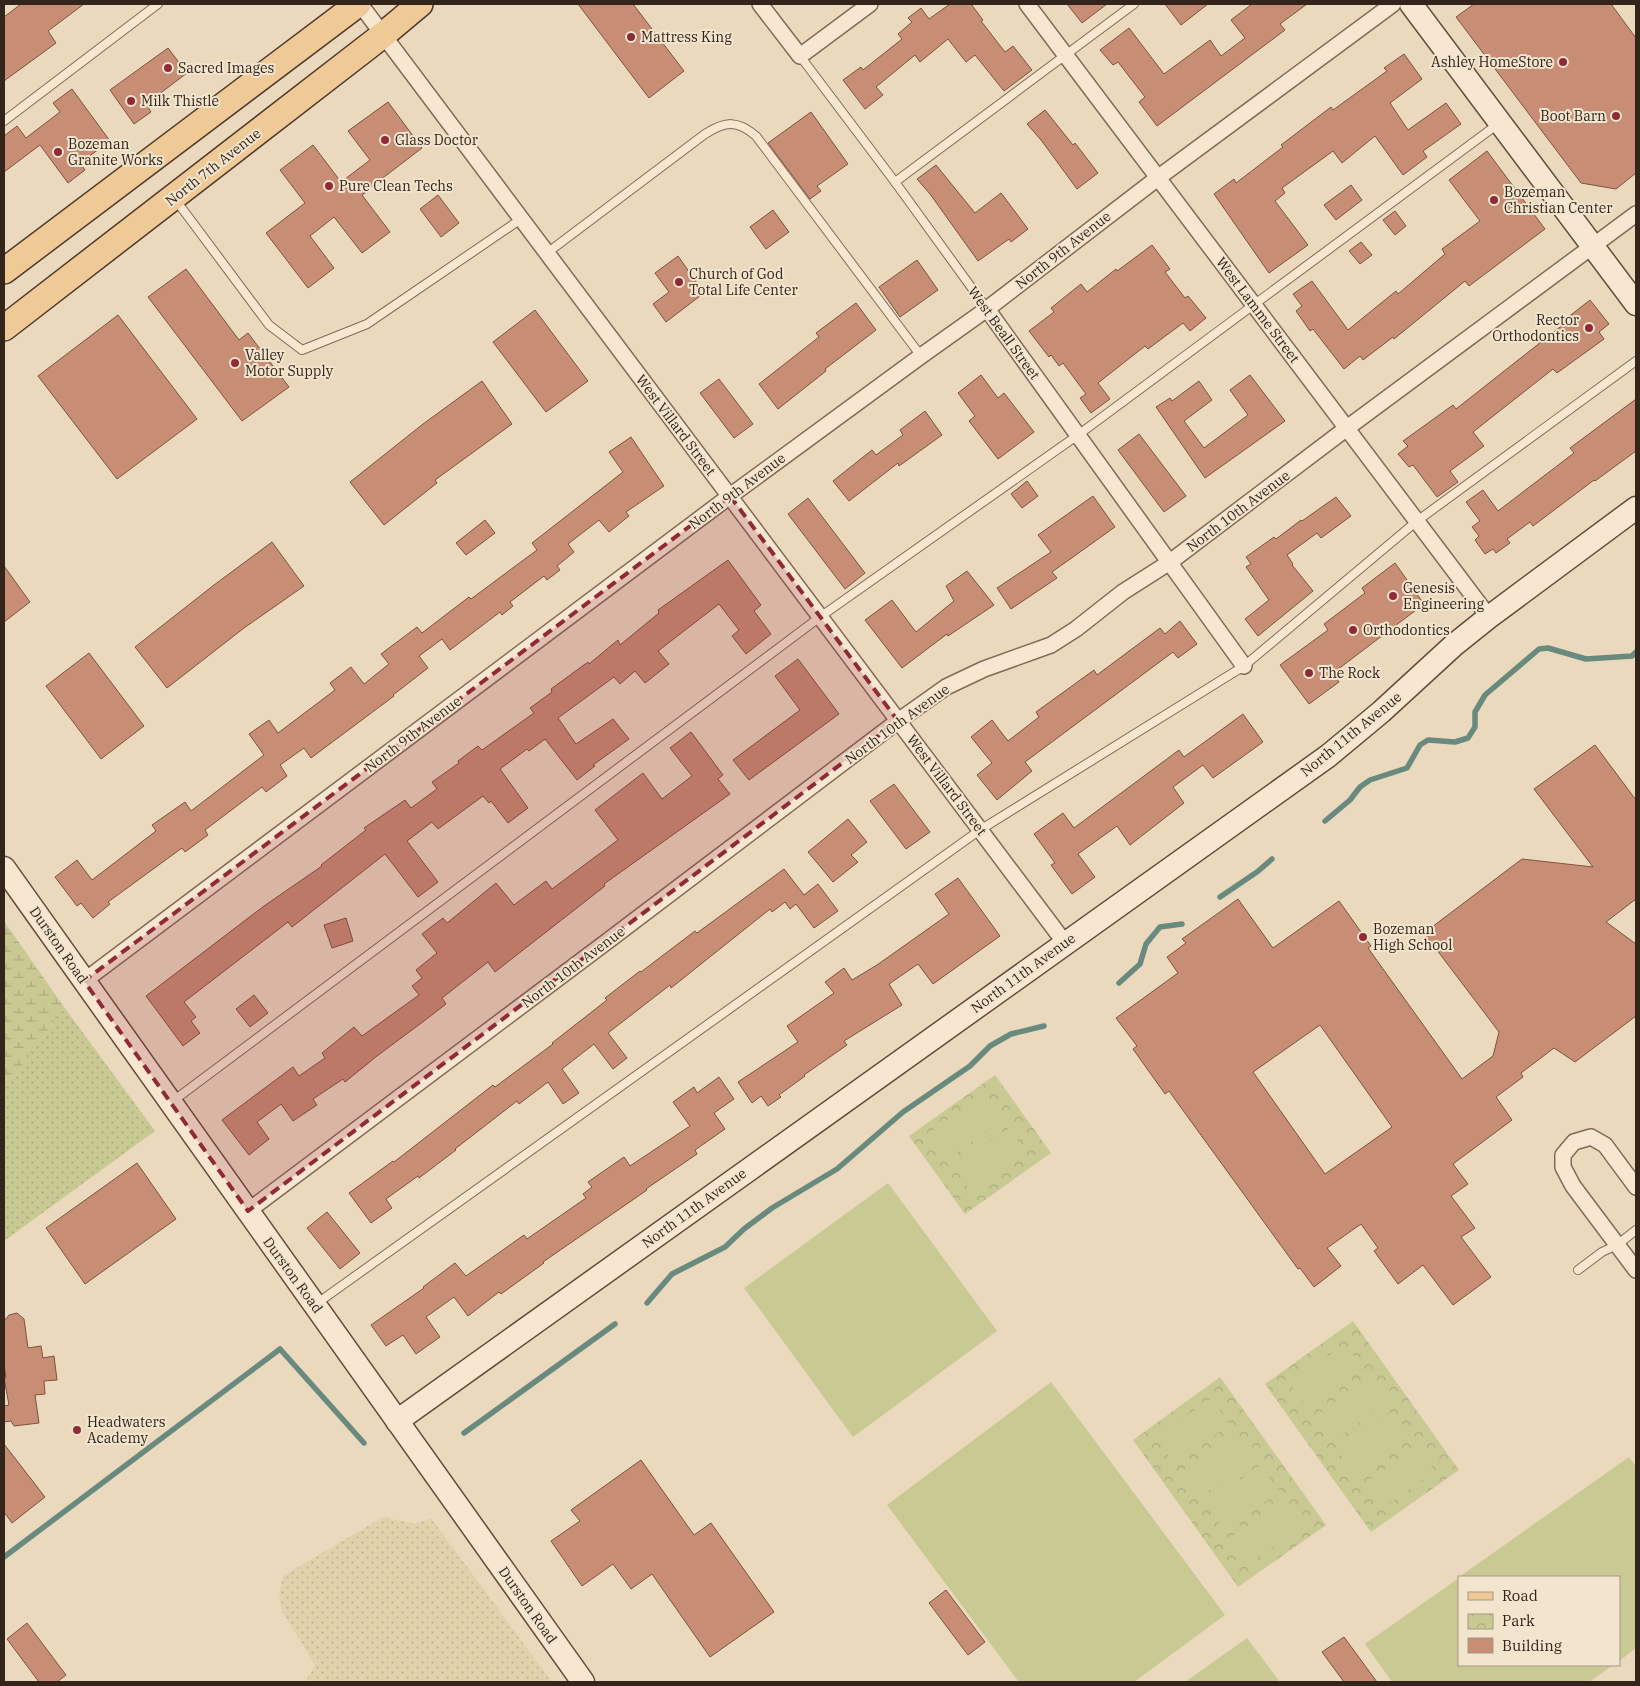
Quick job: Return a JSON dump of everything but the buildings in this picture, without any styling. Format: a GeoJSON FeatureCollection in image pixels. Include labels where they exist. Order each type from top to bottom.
{"type":"FeatureCollection","features":[{"type":"Feature","properties":{"kind":"main road"},"geometry":{"type":"LineString","coordinates":[[4,271],[359,4]]}},
{"type":"Feature","properties":{"kind":"main road","name":"North 7th Avenue"},"geometry":{"type":"LineString","coordinates":[[4,326],[384,35],[420,4]]}},
{"type":"Feature","properties":{"kind":"street","name":"West Villard Street"},"geometry":{"type":"LineString","coordinates":[[359,4],[1065,943]]}},
{"type":"Feature","properties":{"kind":"street","name":"West Beall Street"},"geometry":{"type":"LineString","coordinates":[[760,4],[800,56]]}},
{"type":"Feature","properties":{"kind":"street"},"geometry":{"type":"LineString","coordinates":[[800,56],[870,4]]}},
{"type":"Feature","properties":{"kind":"street","name":"West Lamme Street"},"geometry":{"type":"LineString","coordinates":[[1027,4],[1489,617]]}},
{"type":"Feature","properties":{"kind":"street","name":"North 9th Avenue"},"geometry":{"type":"LineString","coordinates":[[84,981],[730,496],[987,309],[1159,177],[1393,4]]}},
{"type":"Feature","properties":{"kind":"street"},"geometry":{"type":"LineString","coordinates":[[1411,4],[1636,304]]}},
{"type":"Feature","properties":{"kind":"street","name":"North 10th Avenue"},"geometry":{"type":"LineString","coordinates":[[248,1211],[898,721],[946,687],[984,668],[1050,645],[1076,629],[1123,592],[1170,562],[1636,214]]}},
{"type":"Feature","properties":{"kind":"street","name":"West Beall Street"},"geometry":{"type":"LineString","coordinates":[[987,309],[1244,666]]}},
{"type":"Feature","properties":{"kind":"street","name":"North 11th Avenue"},"geometry":{"type":"LineString","coordinates":[[397,1421],[1328,756],[1381,712],[1454,645],[1636,508]]}},
{"type":"Feature","properties":{"kind":"street","name":"Durston Road"},"geometry":{"type":"LineString","coordinates":[[4,868],[583,1682]]}},
{"type":"Feature","properties":{"kind":"street"},"geometry":{"type":"LineString","coordinates":[[1636,1187],[1605,1145],[1592,1137],[1574,1142],[1563,1155],[1563,1167],[1573,1186],[1636,1270]]}},
{"type":"Feature","properties":{"kind":"lane"},"geometry":{"type":"LineString","coordinates":[[4,121],[158,4]]}},
{"type":"Feature","properties":{"kind":"lane"},"geometry":{"type":"LineString","coordinates":[[895,182],[1134,4]]}},
{"type":"Feature","properties":{"kind":"lane","name":"West Beall Street"},"geometry":{"type":"LineString","coordinates":[[800,56],[895,182],[987,309]]}},
{"type":"Feature","properties":{"kind":"lane"},"geometry":{"type":"LineString","coordinates":[[172,1102],[820,617],[1078,434],[1499,123]]}},
{"type":"Feature","properties":{"kind":"lane"},"geometry":{"type":"LineString","coordinates":[[547,253],[715,128],[736,124],[744,126],[756,136],[921,356]]}},
{"type":"Feature","properties":{"kind":"lane"},"geometry":{"type":"LineString","coordinates":[[174,197],[269,326],[302,350],[367,324],[521,219]]}},
{"type":"Feature","properties":{"kind":"lane"},"geometry":{"type":"LineString","coordinates":[[315,1305],[980,830],[1244,666],[1417,521],[1636,361]]}},
{"type":"Feature","properties":{"kind":"lane"},"geometry":{"type":"LineString","coordinates":[[1578,1270],[1602,1252],[1617,1245],[1636,1230]]}},
{"type":"Feature","properties":{"kind":"highlighted area"},"geometry":{"type":"Polygon","coordinates":[[[730,496],[898,721],[248,1211],[84,981],[730,496]]]}},
{"type":"Feature","properties":{"kind":"shaded area"},"geometry":{"type":"Polygon","coordinates":[[[383,1517],[416,1524],[431,1518],[552,1682],[305,1682],[315,1665],[282,1611],[279,1593],[283,1576],[383,1517]]]}},
{"type":"Feature","properties":{"kind":"green space"},"geometry":{"type":"Polygon","coordinates":[[[4,921],[64,1007],[4,1091],[4,921]]]}},
{"type":"Feature","properties":{"kind":"green space"},"geometry":{"type":"Polygon","coordinates":[[[64,1007],[155,1131],[4,1241],[4,1091],[64,1007]]]}},
{"type":"Feature","properties":{"kind":"green space"},"geometry":{"type":"Polygon","coordinates":[[[995,1075],[1051,1153],[965,1214],[909,1136],[995,1075]]]}},
{"type":"Feature","properties":{"kind":"green space"},"geometry":{"type":"Polygon","coordinates":[[[985,1093],[1003,1119],[948,1159],[929,1133],[985,1093]]]}},
{"type":"Feature","properties":{"kind":"green space"},"geometry":{"type":"Polygon","coordinates":[[[1009,1128],[1027,1153],[972,1192],[954,1167],[1009,1128]]]}},
{"type":"Feature","properties":{"kind":"green space"},"geometry":{"type":"Polygon","coordinates":[[[888,1183],[997,1331],[853,1437],[744,1288],[888,1183]]]}},
{"type":"Feature","properties":{"kind":"green space"},"geometry":{"type":"Polygon","coordinates":[[[1353,1321],[1459,1470],[1371,1532],[1265,1384],[1353,1321]]]}},
{"type":"Feature","properties":{"kind":"green space"},"geometry":{"type":"Polygon","coordinates":[[[1345,1344],[1363,1369],[1307,1408],[1290,1383],[1345,1344]]]}},
{"type":"Feature","properties":{"kind":"green space"},"geometry":{"type":"Polygon","coordinates":[[[1220,1377],[1326,1525],[1238,1587],[1133,1440],[1220,1377]]]}},
{"type":"Feature","properties":{"kind":"green space"},"geometry":{"type":"Polygon","coordinates":[[[1369,1378],[1387,1403],[1332,1442],[1314,1417],[1369,1378]]]}},
{"type":"Feature","properties":{"kind":"green space"},"geometry":{"type":"Polygon","coordinates":[[[1051,1382],[1225,1615],[1134,1682],[1019,1682],[887,1505],[1051,1382]]]}},
{"type":"Feature","properties":{"kind":"green space"},"geometry":{"type":"Polygon","coordinates":[[[1212,1398],[1230,1425],[1173,1463],[1156,1437],[1212,1398]]]}},
{"type":"Feature","properties":{"kind":"green space"},"geometry":{"type":"Polygon","coordinates":[[[1393,1411],[1411,1437],[1356,1476],[1338,1451],[1393,1411]]]}},
{"type":"Feature","properties":{"kind":"green space"},"geometry":{"type":"Polygon","coordinates":[[[1237,1433],[1255,1459],[1198,1498],[1181,1472],[1237,1433]]]}},
{"type":"Feature","properties":{"kind":"green space"},"geometry":{"type":"Polygon","coordinates":[[[1417,1446],[1435,1471],[1380,1510],[1362,1485],[1417,1446]]]}},
{"type":"Feature","properties":{"kind":"green space"},"geometry":{"type":"Polygon","coordinates":[[[1629,1457],[1636,1467],[1636,1648],[1620,1660],[1620,1576],[1460,1576],[1629,1457]]]}},
{"type":"Feature","properties":{"kind":"green space"},"geometry":{"type":"Polygon","coordinates":[[[1261,1465],[1280,1492],[1223,1530],[1206,1504],[1261,1465]]]}},
{"type":"Feature","properties":{"kind":"green space"},"geometry":{"type":"Polygon","coordinates":[[[1284,1500],[1303,1527],[1246,1565],[1229,1539],[1284,1500]]]}},
{"type":"Feature","properties":{"kind":"green space"},"geometry":{"type":"Polygon","coordinates":[[[1458,1579],[1458,1666],[1612,1666],[1589,1682],[1392,1682],[1365,1644],[1458,1579]]]}},
{"type":"Feature","properties":{"kind":"green space"},"geometry":{"type":"Polygon","coordinates":[[[1247,1638],[1280,1682],[1185,1682],[1247,1638]]]}},
{"type":"Feature","properties":{"kind":"waterway"},"geometry":{"type":"LineString","coordinates":[[1325,821],[1350,800],[1360,787],[1370,780],[1407,768],[1420,745],[1428,740],[1455,742],[1468,738],[1475,727],[1475,712],[1485,695],[1539,649],[1548,648],[1586,659],[1632,656],[1636,652]]}},
{"type":"Feature","properties":{"kind":"waterway"},"geometry":{"type":"LineString","coordinates":[[1220,897],[1257,872],[1272,859]]}},
{"type":"Feature","properties":{"kind":"waterway"},"geometry":{"type":"LineString","coordinates":[[1119,983],[1140,964],[1146,944],[1160,927],[1182,924]]}},
{"type":"Feature","properties":{"kind":"waterway"},"geometry":{"type":"LineString","coordinates":[[647,1303],[672,1274],[725,1247],[744,1229],[772,1208],[837,1169],[903,1112],[970,1066],[990,1046],[1011,1034],[1044,1026]]}},
{"type":"Feature","properties":{"kind":"waterway"},"geometry":{"type":"LineString","coordinates":[[464,1433],[615,1324]]}},
{"type":"Feature","properties":{"kind":"waterway"},"geometry":{"type":"LineString","coordinates":[[4,1557],[280,1349],[364,1443]]}},
{"type":"Feature","properties":{"kind":"place","name":"Mattress King"},"geometry":{"type":"Point","coordinates":[631,37]}},
{"type":"Feature","properties":{"kind":"place","name":"Ashley HomeStore"},"geometry":{"type":"Point","coordinates":[1563,62]}},
{"type":"Feature","properties":{"kind":"place","name":"Sacred Images"},"geometry":{"type":"Point","coordinates":[168,68]}},
{"type":"Feature","properties":{"kind":"place","name":"Milk Thistle"},"geometry":{"type":"Point","coordinates":[131,101]}},
{"type":"Feature","properties":{"kind":"place","name":"Boot Barn"},"geometry":{"type":"Point","coordinates":[1616,116]}},
{"type":"Feature","properties":{"kind":"place","name":"Glass Doctor"},"geometry":{"type":"Point","coordinates":[385,140]}},
{"type":"Feature","properties":{"kind":"place","name":"Bozeman Granite Works"},"geometry":{"type":"Point","coordinates":[58,152]}},
{"type":"Feature","properties":{"kind":"place","name":"Pure Clean Techs"},"geometry":{"type":"Point","coordinates":[329,186]}},
{"type":"Feature","properties":{"kind":"place","name":"Bozeman Christian Center"},"geometry":{"type":"Point","coordinates":[1494,200]}},
{"type":"Feature","properties":{"kind":"place","name":"Church of God Total Life Center"},"geometry":{"type":"Point","coordinates":[679,282]}},
{"type":"Feature","properties":{"kind":"place","name":"Rector Orthodontics"},"geometry":{"type":"Point","coordinates":[1589,328]}},
{"type":"Feature","properties":{"kind":"place","name":"Valley Motor Supply"},"geometry":{"type":"Point","coordinates":[235,363]}},
{"type":"Feature","properties":{"kind":"place","name":"Genesis Engineering"},"geometry":{"type":"Point","coordinates":[1393,596]}},
{"type":"Feature","properties":{"kind":"place","name":"Orthodontics"},"geometry":{"type":"Point","coordinates":[1353,630]}},
{"type":"Feature","properties":{"kind":"place","name":"The Rock"},"geometry":{"type":"Point","coordinates":[1309,673]}},
{"type":"Feature","properties":{"kind":"place","name":"Bozeman High School"},"geometry":{"type":"Point","coordinates":[1363,937]}},
{"type":"Feature","properties":{"kind":"place","name":"Headwaters Academy"},"geometry":{"type":"Point","coordinates":[77,1430]}}]}
